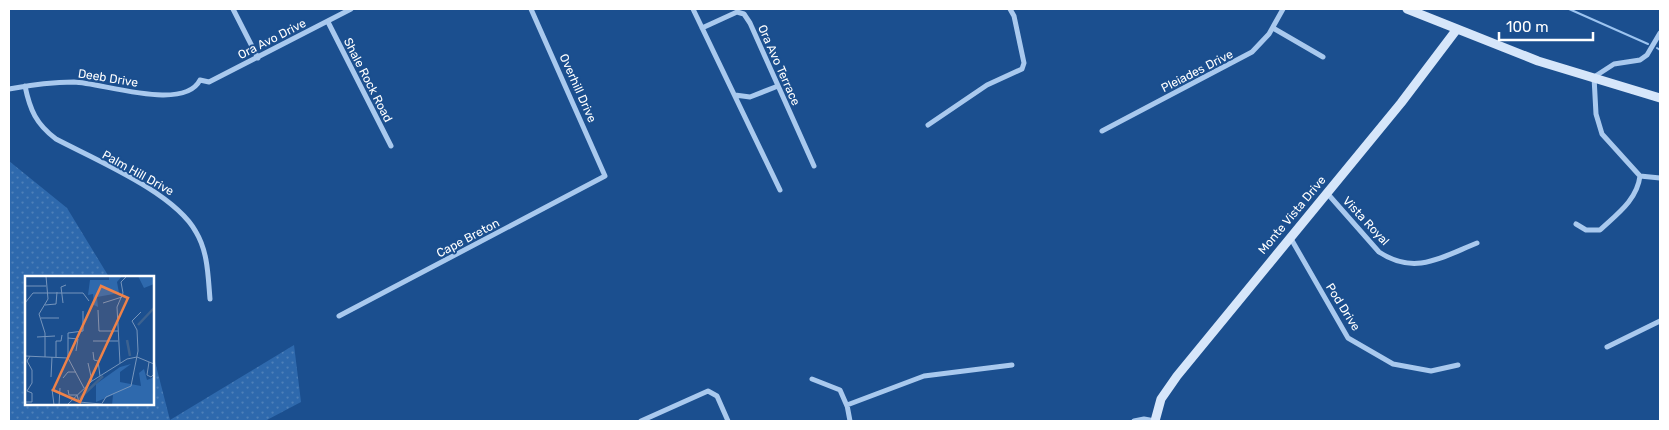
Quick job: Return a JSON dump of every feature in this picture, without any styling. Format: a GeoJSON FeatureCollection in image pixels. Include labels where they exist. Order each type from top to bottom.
{"type":"FeatureCollection","features":[{"type":"Feature","properties":{"kind":"main road"},"geometry":{"type":"LineString","coordinates":[[1407,9],[1538,60],[1660,98]]}},
{"type":"Feature","properties":{"kind":"main road","name":"Monte Vista Drive"},"geometry":{"type":"LineString","coordinates":[[1155,421],[1161,399],[1177,376],[1401,103],[1457,29]]}},
{"type":"Feature","properties":{"kind":"street"},"geometry":{"type":"LineString","coordinates":[[233,9],[258,58]]}},
{"type":"Feature","properties":{"kind":"street","name":"Ora Avo Drive"},"geometry":{"type":"LineString","coordinates":[[200,80],[209,82],[351,9]]}},
{"type":"Feature","properties":{"kind":"street","name":"Overhill Drive"},"geometry":{"type":"LineString","coordinates":[[531,9],[605,176]]}},
{"type":"Feature","properties":{"kind":"street"},"geometry":{"type":"LineString","coordinates":[[693,9],[780,190]]}},
{"type":"Feature","properties":{"kind":"street"},"geometry":{"type":"LineString","coordinates":[[928,125],[987,85],[1022,69],[1024,63],[1014,16],[1010,9]]}},
{"type":"Feature","properties":{"kind":"street","name":"Pleiades Drive"},"geometry":{"type":"LineString","coordinates":[[1102,131],[1242,59],[1260,45],[1273,28],[1283,9]]}},
{"type":"Feature","properties":{"kind":"street","name":"Ora Avo Terrace"},"geometry":{"type":"LineString","coordinates":[[702,28],[737,12],[744,14],[814,166]]}},
{"type":"Feature","properties":{"kind":"street","name":"Shale Rock Road"},"geometry":{"type":"LineString","coordinates":[[328,22],[391,146]]}},
{"type":"Feature","properties":{"kind":"street"},"geometry":{"type":"LineString","coordinates":[[1273,28],[1323,56]]}},
{"type":"Feature","properties":{"kind":"street"},"geometry":{"type":"LineString","coordinates":[[1660,33],[1647,55],[1640,60],[1614,64],[1594,77],[1596,114],[1602,134],[1640,176],[1660,178]]}},
{"type":"Feature","properties":{"kind":"street","name":"Deeb Drive"},"geometry":{"type":"LineString","coordinates":[[9,90],[25,86],[73,82],[149,95],[166,95],[188,92],[200,80]]}},
{"type":"Feature","properties":{"kind":"street","name":"Palm Hill Drive"},"geometry":{"type":"LineString","coordinates":[[25,86],[32,114],[43,129],[56,139],[158,194],[186,216],[197,232],[206,258],[210,299]]}},
{"type":"Feature","properties":{"kind":"street"},"geometry":{"type":"LineString","coordinates":[[735,95],[750,97],[778,86]]}},
{"type":"Feature","properties":{"kind":"street","name":"Cape Breton"},"geometry":{"type":"LineString","coordinates":[[339,316],[605,176]]}},
{"type":"Feature","properties":{"kind":"street"},"geometry":{"type":"LineString","coordinates":[[1576,224],[1586,230],[1600,230],[1626,206],[1638,189],[1640,176]]}},
{"type":"Feature","properties":{"kind":"street","name":"Vista Royal"},"geometry":{"type":"LineString","coordinates":[[1327,193],[1379,252],[1390,259],[1405,264],[1428,263],[1477,244]]}},
{"type":"Feature","properties":{"kind":"street","name":"Pod Drive"},"geometry":{"type":"LineString","coordinates":[[1290,237],[1348,338],[1393,364],[1431,371],[1458,365]]}},
{"type":"Feature","properties":{"kind":"street"},"geometry":{"type":"LineString","coordinates":[[1607,347],[1660,321]]}},
{"type":"Feature","properties":{"kind":"street"},"geometry":{"type":"LineString","coordinates":[[847,406],[924,376],[1012,364]]}},
{"type":"Feature","properties":{"kind":"street"},"geometry":{"type":"LineString","coordinates":[[812,378],[840,390],[847,406],[850,421]]}},
{"type":"Feature","properties":{"kind":"street"},"geometry":{"type":"LineString","coordinates":[[642,421],[708,391],[717,396],[728,421]]}},
{"type":"Feature","properties":{"kind":"street"},"geometry":{"type":"LineString","coordinates":[[1134,421],[1144,419],[1155,421]]}},
{"type":"Feature","properties":{"kind":"shaded area"},"geometry":{"type":"Polygon","coordinates":[[[9,161],[67,208],[108,276],[25,276],[25,405],[154,405],[154,358],[170,420],[294,345],[301,402],[265,421],[9,421],[9,161]]]}},
{"type":"Feature","properties":{"kind":"waterway"},"geometry":{"type":"LineString","coordinates":[[1569,9],[1648,44]]}}]}
